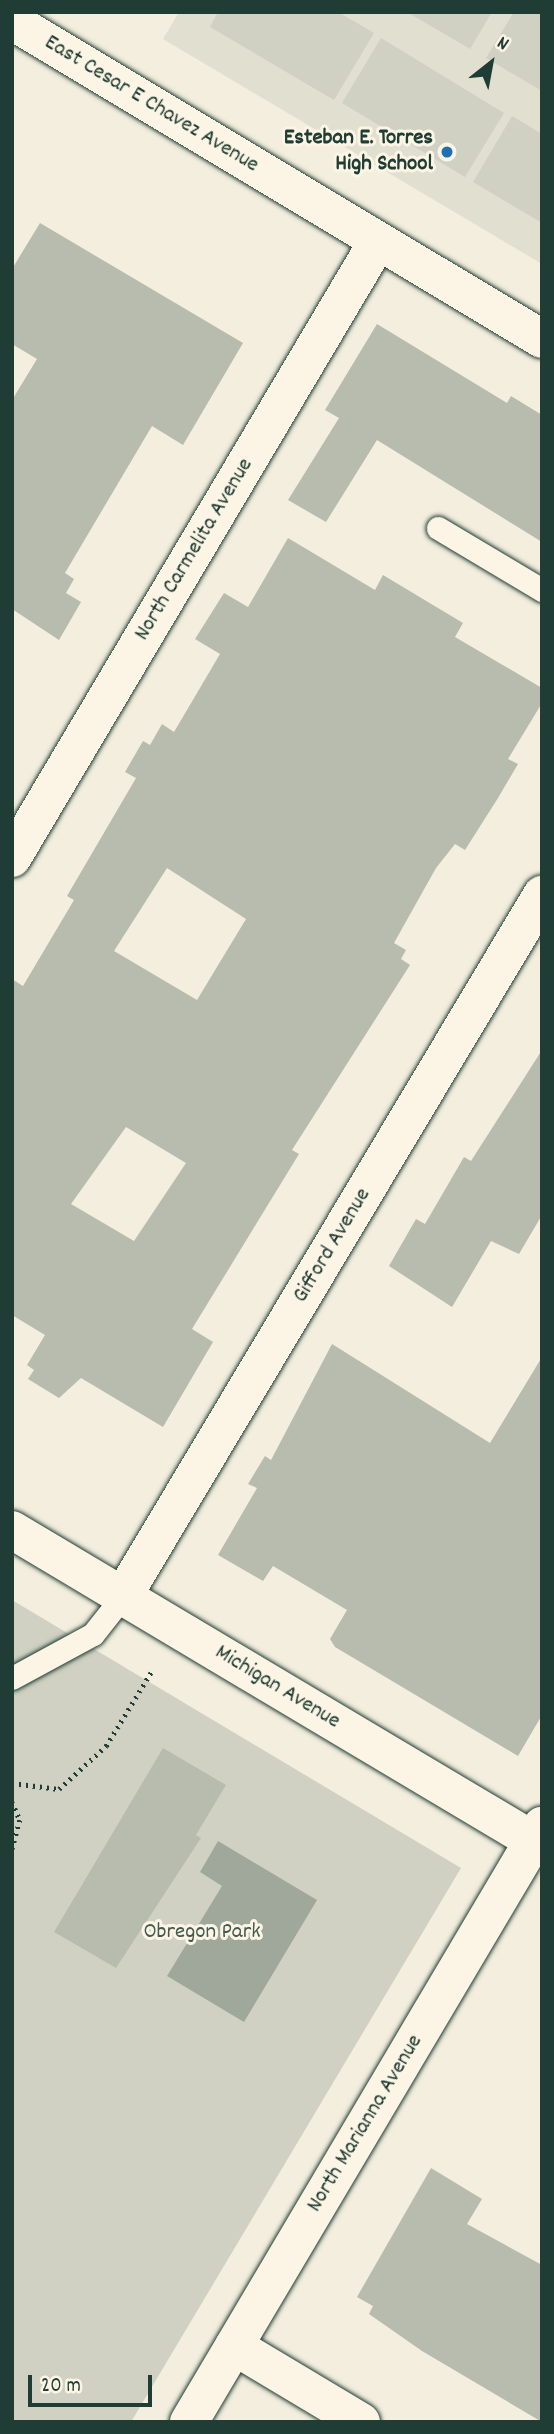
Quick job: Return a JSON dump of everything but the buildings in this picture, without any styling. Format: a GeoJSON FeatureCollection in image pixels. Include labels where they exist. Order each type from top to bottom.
{"type":"FeatureCollection","features":[{"type":"Feature","properties":{"kind":"street","name":"East Cesar E Chavez Avenue"},"geometry":{"type":"LineString","coordinates":[[12,21],[542,339]]}},
{"type":"Feature","properties":{"kind":"street","name":"North Carmelita Avenue"},"geometry":{"type":"LineString","coordinates":[[12,858],[379,241]]}},
{"type":"Feature","properties":{"kind":"street","name":"Gifford Avenue"},"geometry":{"type":"LineString","coordinates":[[123,1596],[542,895]]}},
{"type":"Feature","properties":{"kind":"street","name":"Michigan Avenue"},"geometry":{"type":"LineString","coordinates":[[12,1530],[539,1838]]}},
{"type":"Feature","properties":{"kind":"street","name":"North Marianna Avenue"},"geometry":{"type":"LineString","coordinates":[[189,2422],[539,1838]]}},
{"type":"Feature","properties":{"kind":"street"},"geometry":{"type":"LineString","coordinates":[[234,2346],[361,2422]]}},
{"type":"Feature","properties":{"kind":"lane"},"geometry":{"type":"LineString","coordinates":[[438,528],[542,590]]}},
{"type":"Feature","properties":{"kind":"lane"},"geometry":{"type":"LineString","coordinates":[[12,1678],[93,1634],[123,1596]]}},
{"type":"Feature","properties":{"kind":"path"},"geometry":{"type":"LineString","coordinates":[[12,1783],[59,1789],[106,1746],[153,1669]]}},
{"type":"Feature","properties":{"kind":"path"},"geometry":{"type":"LineString","coordinates":[[12,1802],[20,1820],[12,1850]]}},
{"type":"Feature","properties":{"kind":"shaded area","name":"Esteban E. Torres High School"},"geometry":{"type":"Polygon","coordinates":[[[179,12],[542,12],[542,264],[163,39],[179,12]]]}},
{"type":"Feature","properties":{"kind":"shaded area"},"geometry":{"type":"Polygon","coordinates":[[[218,1841],[317,1900],[244,2022],[167,1976],[222,1886],[200,1872],[218,1841]]]}},
{"type":"Feature","properties":{"kind":"green space"},"geometry":{"type":"Polygon","coordinates":[[[218,12],[338,12],[374,33],[334,100],[210,27],[218,12]]]}},
{"type":"Feature","properties":{"kind":"green space"},"geometry":{"type":"Polygon","coordinates":[[[407,12],[492,12],[470,49],[407,12]]]}},
{"type":"Feature","properties":{"kind":"green space"},"geometry":{"type":"Polygon","coordinates":[[[514,12],[542,12],[542,91],[486,58],[514,12]]]}},
{"type":"Feature","properties":{"kind":"green space"},"geometry":{"type":"Polygon","coordinates":[[[381,38],[504,113],[465,177],[342,103],[381,38]]]}},
{"type":"Feature","properties":{"kind":"green space"},"geometry":{"type":"Polygon","coordinates":[[[512,116],[542,134],[542,223],[473,182],[512,116]]]}},
{"type":"Feature","properties":{"kind":"green space","name":"Obregon Park"},"geometry":{"type":"Polygon","coordinates":[[[12,1600],[461,1868],[131,2422],[12,2422],[12,1600]]]}},
{"type":"Feature","properties":{"kind":"place","name":"Esteban E. Torres High School"},"geometry":{"type":"Point","coordinates":[447,152]}}]}
